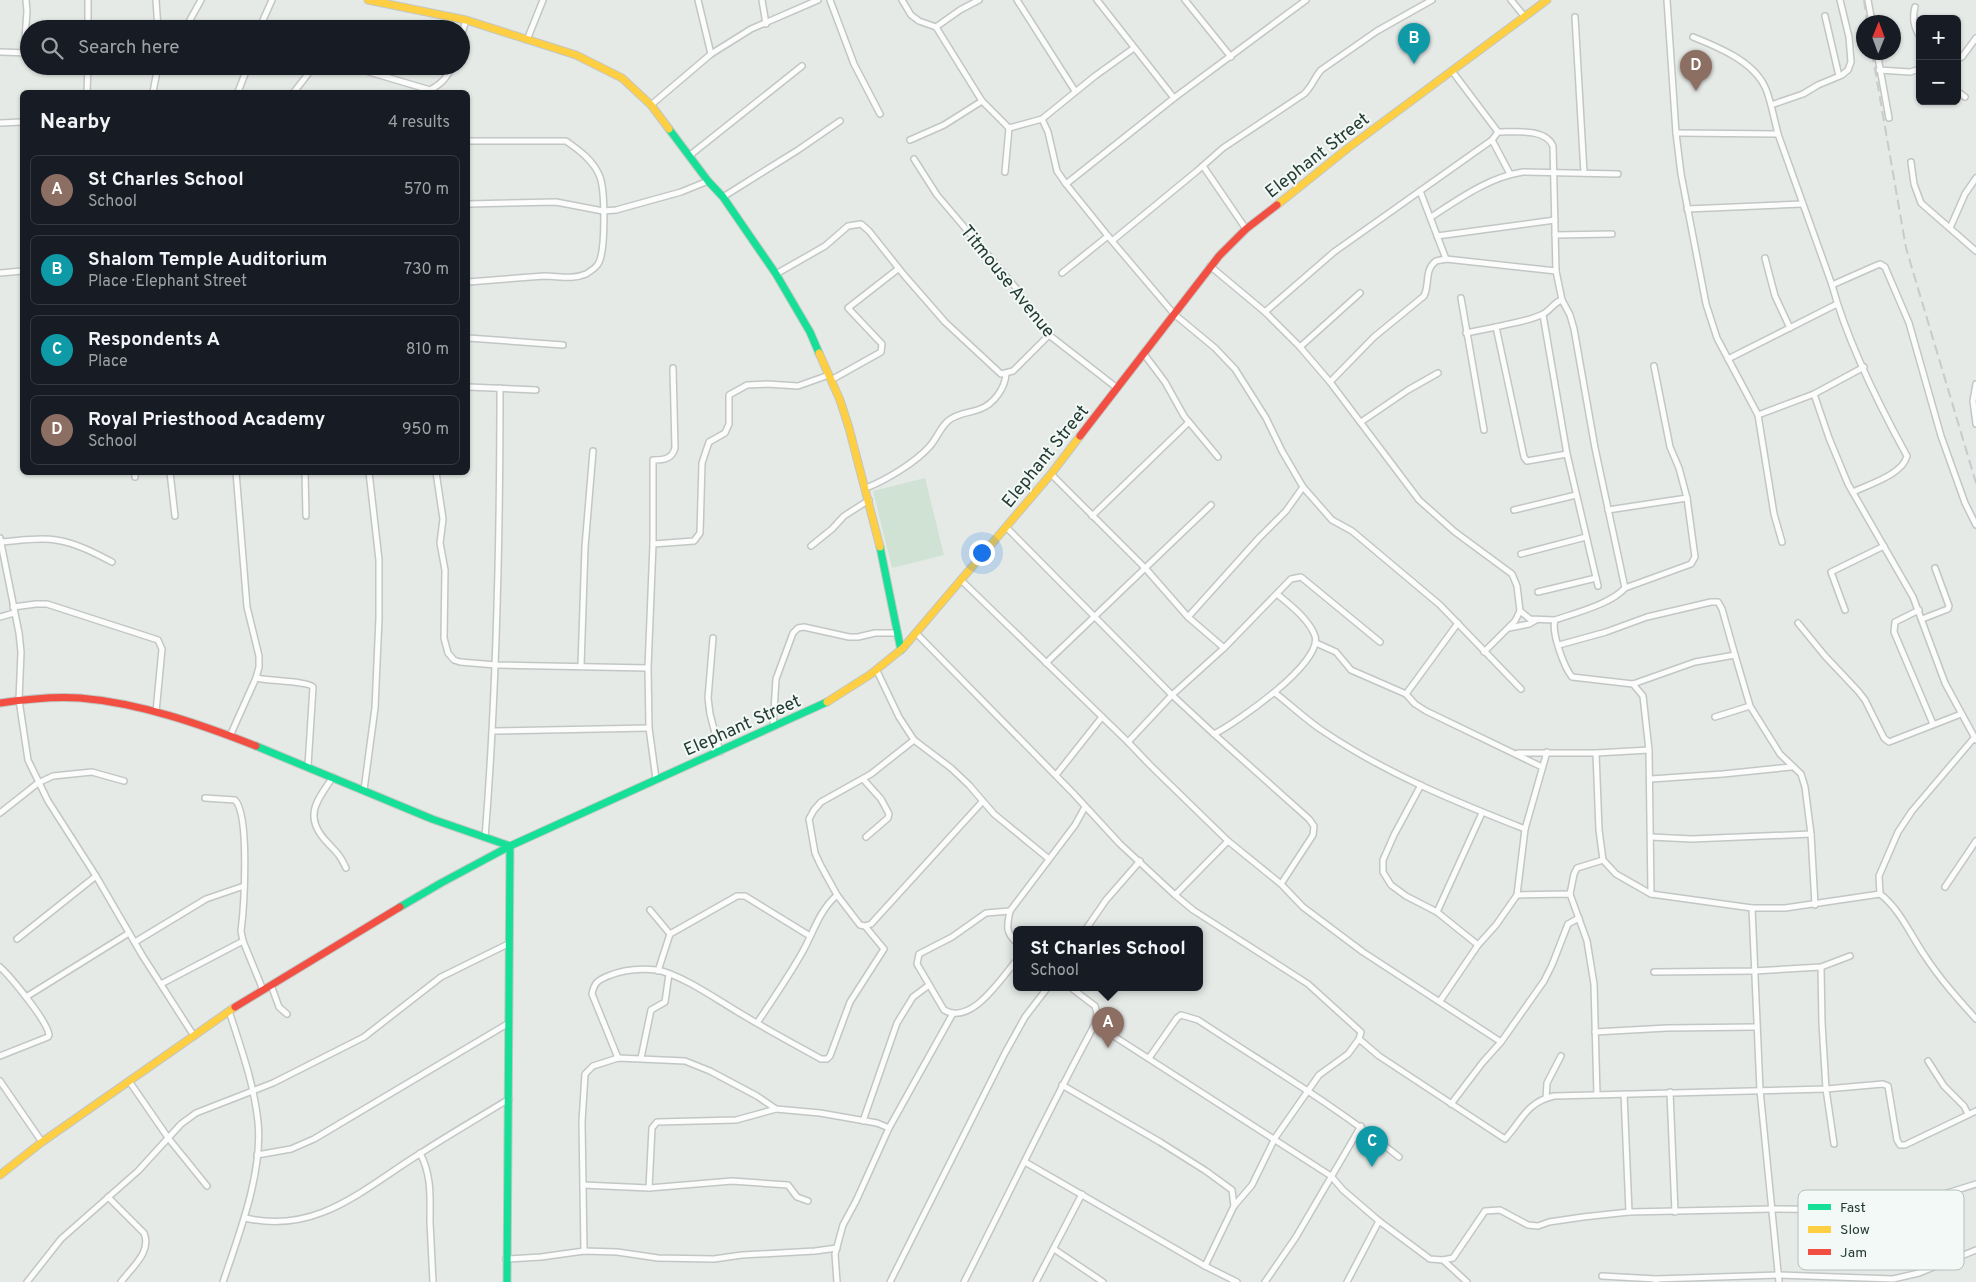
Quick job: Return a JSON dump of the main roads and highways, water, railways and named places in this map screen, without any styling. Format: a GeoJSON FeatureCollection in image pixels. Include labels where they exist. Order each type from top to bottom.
{"type":"FeatureCollection","features":[{"type":"Feature","properties":{"kind":"main road"},"geometry":{"type":"LineString","coordinates":[[368,0],[466,20]]}},
{"type":"Feature","properties":{"kind":"main road","name":"Elephant Street"},"geometry":{"type":"LineString","coordinates":[[0,1175],[42,1142],[229,1011],[433,888],[510,846],[825,703],[877,671],[901,650],[1051,474],[1210,266],[1246,229],[1348,148],[1546,0]]}},
{"type":"Feature","properties":{"kind":"main road"},"geometry":{"type":"LineString","coordinates":[[470,21],[576,55],[622,78],[651,105],[708,181],[723,197],[776,274],[810,332],[849,428],[869,500],[901,650]]}},
{"type":"Feature","properties":{"kind":"main road"},"geometry":{"type":"LineString","coordinates":[[0,703],[19,700],[74,698],[108,701],[156,712],[230,736],[485,838],[510,846],[507,1282]]}},
{"type":"Feature","properties":{"kind":"railway"},"geometry":{"type":"LineString","coordinates":[[1864,0],[1866,15]]}},
{"type":"Feature","properties":{"kind":"railway"},"geometry":{"type":"LineString","coordinates":[[1873,60],[1906,248],[1976,483]]}},
{"type":"Feature","properties":{"kind":"place","name":"Shalom Temple Auditorium"},"geometry":{"type":"Point","coordinates":[1414,64]}},
{"type":"Feature","properties":{"kind":"place","name":"Royal Priesthood Academy"},"geometry":{"type":"Point","coordinates":[1696,91]}},
{"type":"Feature","properties":{"kind":"place","name":"St Charles School"},"geometry":{"type":"Point","coordinates":[1108,1048]}},
{"type":"Feature","properties":{"kind":"place","name":"Respondents A"},"geometry":{"type":"Point","coordinates":[1372,1167]}}]}
